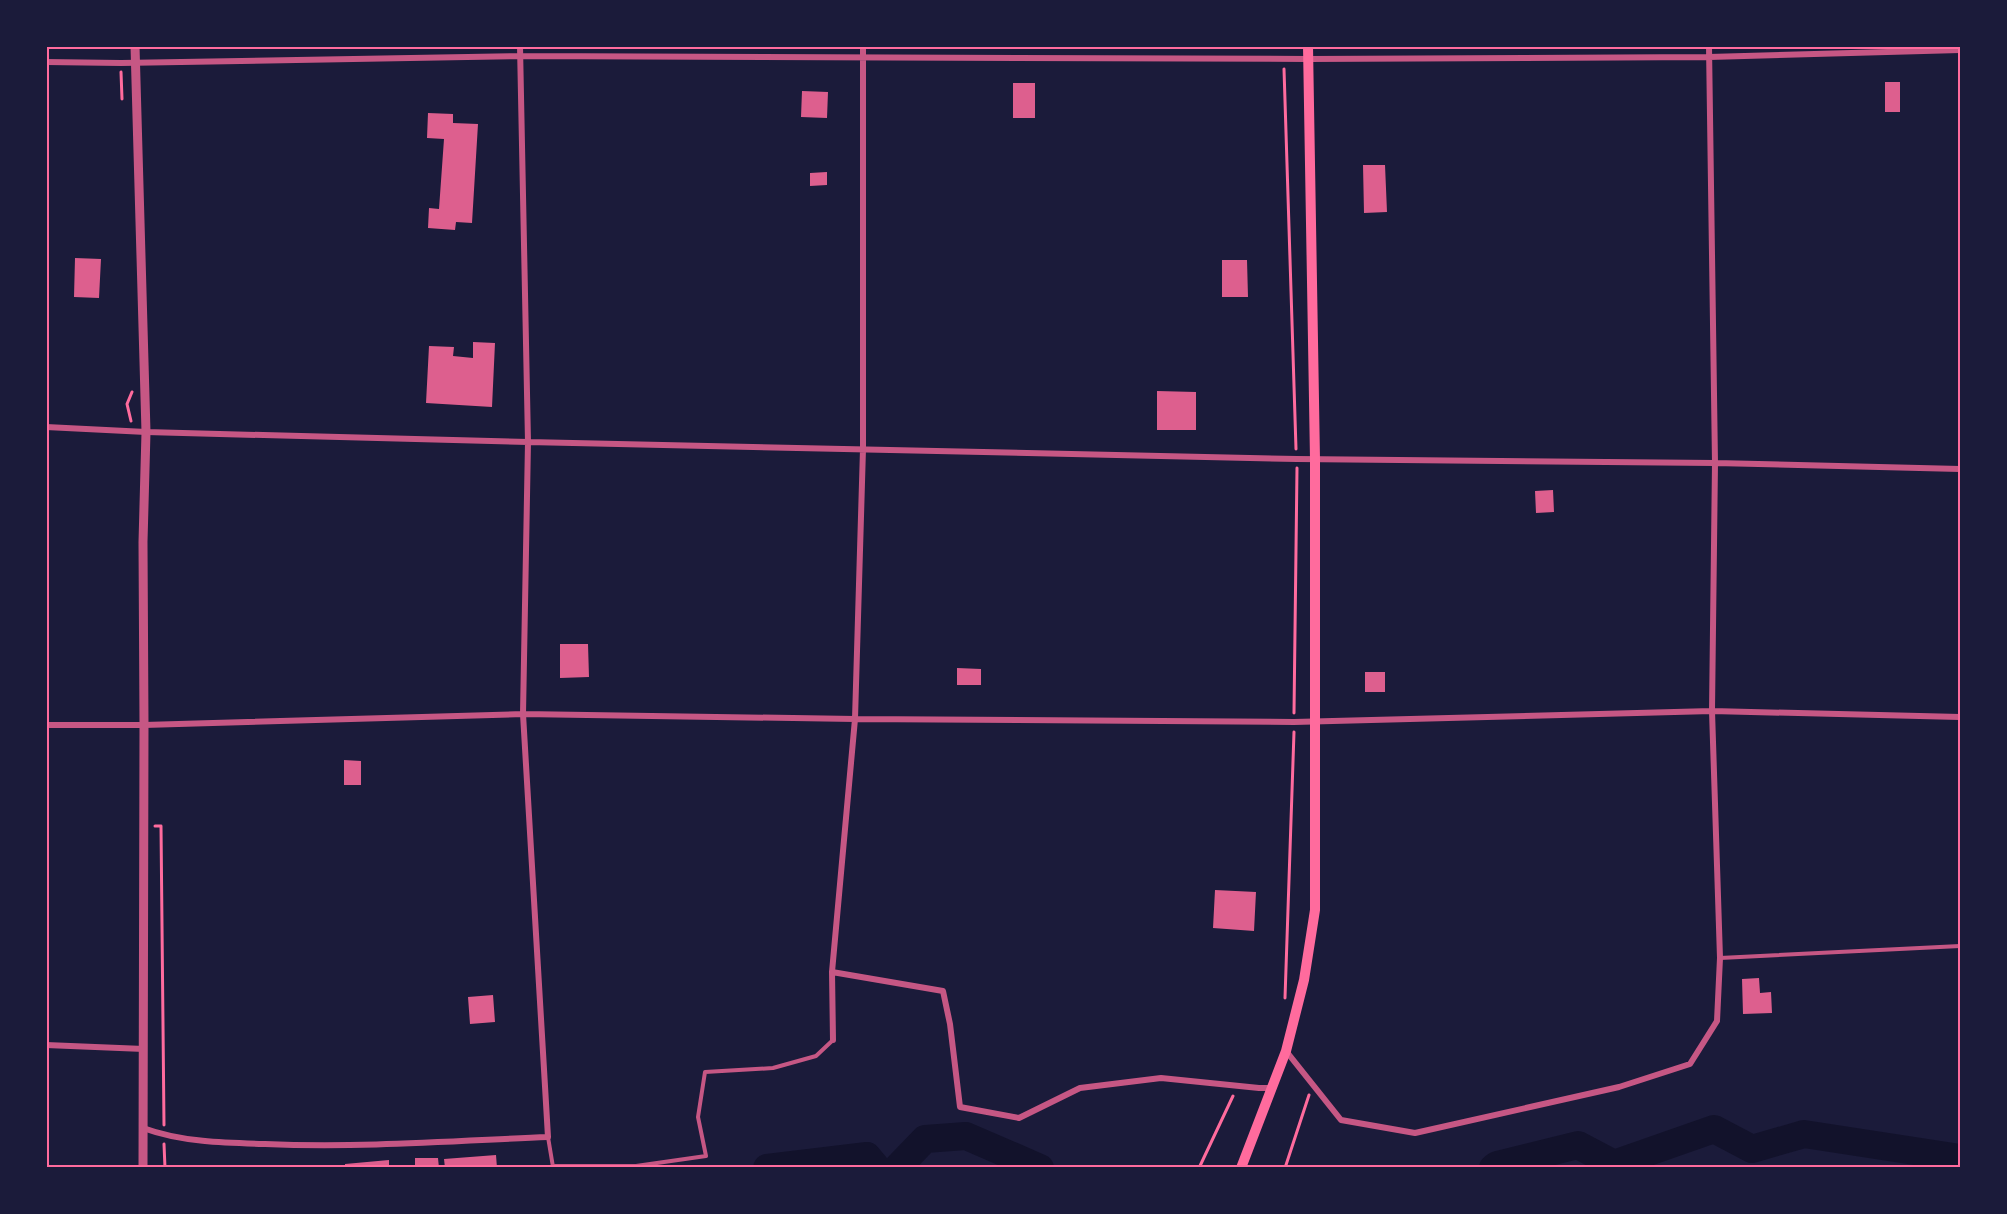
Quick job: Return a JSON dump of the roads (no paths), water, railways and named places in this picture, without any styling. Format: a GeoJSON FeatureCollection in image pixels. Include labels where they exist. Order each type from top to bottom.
{"type":"FeatureCollection","features":[{"type":"Feature","properties":{"kind":"main road"},"geometry":{"type":"LineString","coordinates":[[1241,1167],[1286,1051],[1304,980],[1315,910],[1315,459],[1308,46]]}},
{"type":"Feature","properties":{"kind":"street"},"geometry":{"type":"LineString","coordinates":[[135,46],[146,432],[142,542],[143,1167]]}},
{"type":"Feature","properties":{"kind":"street"},"geometry":{"type":"LineString","coordinates":[[143,1128],[164,1136],[228,1143],[326,1147],[548,1137],[523,714],[528,442],[520,46]]}},
{"type":"Feature","properties":{"kind":"street"},"geometry":{"type":"LineString","coordinates":[[833,1040],[832,972],[855,719],[863,449],[863,46]]}},
{"type":"Feature","properties":{"kind":"street"},"geometry":{"type":"LineString","coordinates":[[1286,1051],[1341,1120],[1415,1133],[1619,1087],[1690,1064],[1717,1021],[1720,958],[1713,711],[1714,464],[1709,46]]}},
{"type":"Feature","properties":{"kind":"street"},"geometry":{"type":"LineString","coordinates":[[46,62],[520,56],[1283,59],[1709,57],[1960,50]]}},
{"type":"Feature","properties":{"kind":"street"},"geometry":{"type":"LineString","coordinates":[[46,427],[146,432],[528,442],[1297,459],[1960,469]]}},
{"type":"Feature","properties":{"kind":"street"},"geometry":{"type":"LineString","coordinates":[[46,725],[144,725],[523,714],[1294,722],[1713,711],[1960,717]]}},
{"type":"Feature","properties":{"kind":"street"},"geometry":{"type":"LineString","coordinates":[[832,972],[944,991],[960,1107],[1019,1118],[1080,1088],[1161,1078],[1271,1088]]}},
{"type":"Feature","properties":{"kind":"street"},"geometry":{"type":"LineString","coordinates":[[46,1045],[144,1049]]}},
{"type":"Feature","properties":{"kind":"lane"},"geometry":{"type":"LineString","coordinates":[[1720,958],[1960,946]]}},
{"type":"Feature","properties":{"kind":"lane"},"geometry":{"type":"LineString","coordinates":[[548,1137],[553,1167],[636,1166],[706,1156],[698,1117],[705,1072],[773,1068],[816,1056],[833,1040]]}},
{"type":"Feature","properties":{"kind":"waterway"},"geometry":{"type":"LineString","coordinates":[[1493,1168],[1497,1165],[1578,1145],[1614,1164],[1714,1129],[1752,1149],[1804,1134],[1960,1158]]}},
{"type":"Feature","properties":{"kind":"waterway"},"geometry":{"type":"LineString","coordinates":[[897,1168],[925,1139],[966,1136],[1040,1168]]}},
{"type":"Feature","properties":{"kind":"waterway"},"geometry":{"type":"LineString","coordinates":[[767,1168],[867,1156],[877,1168]]}}]}
